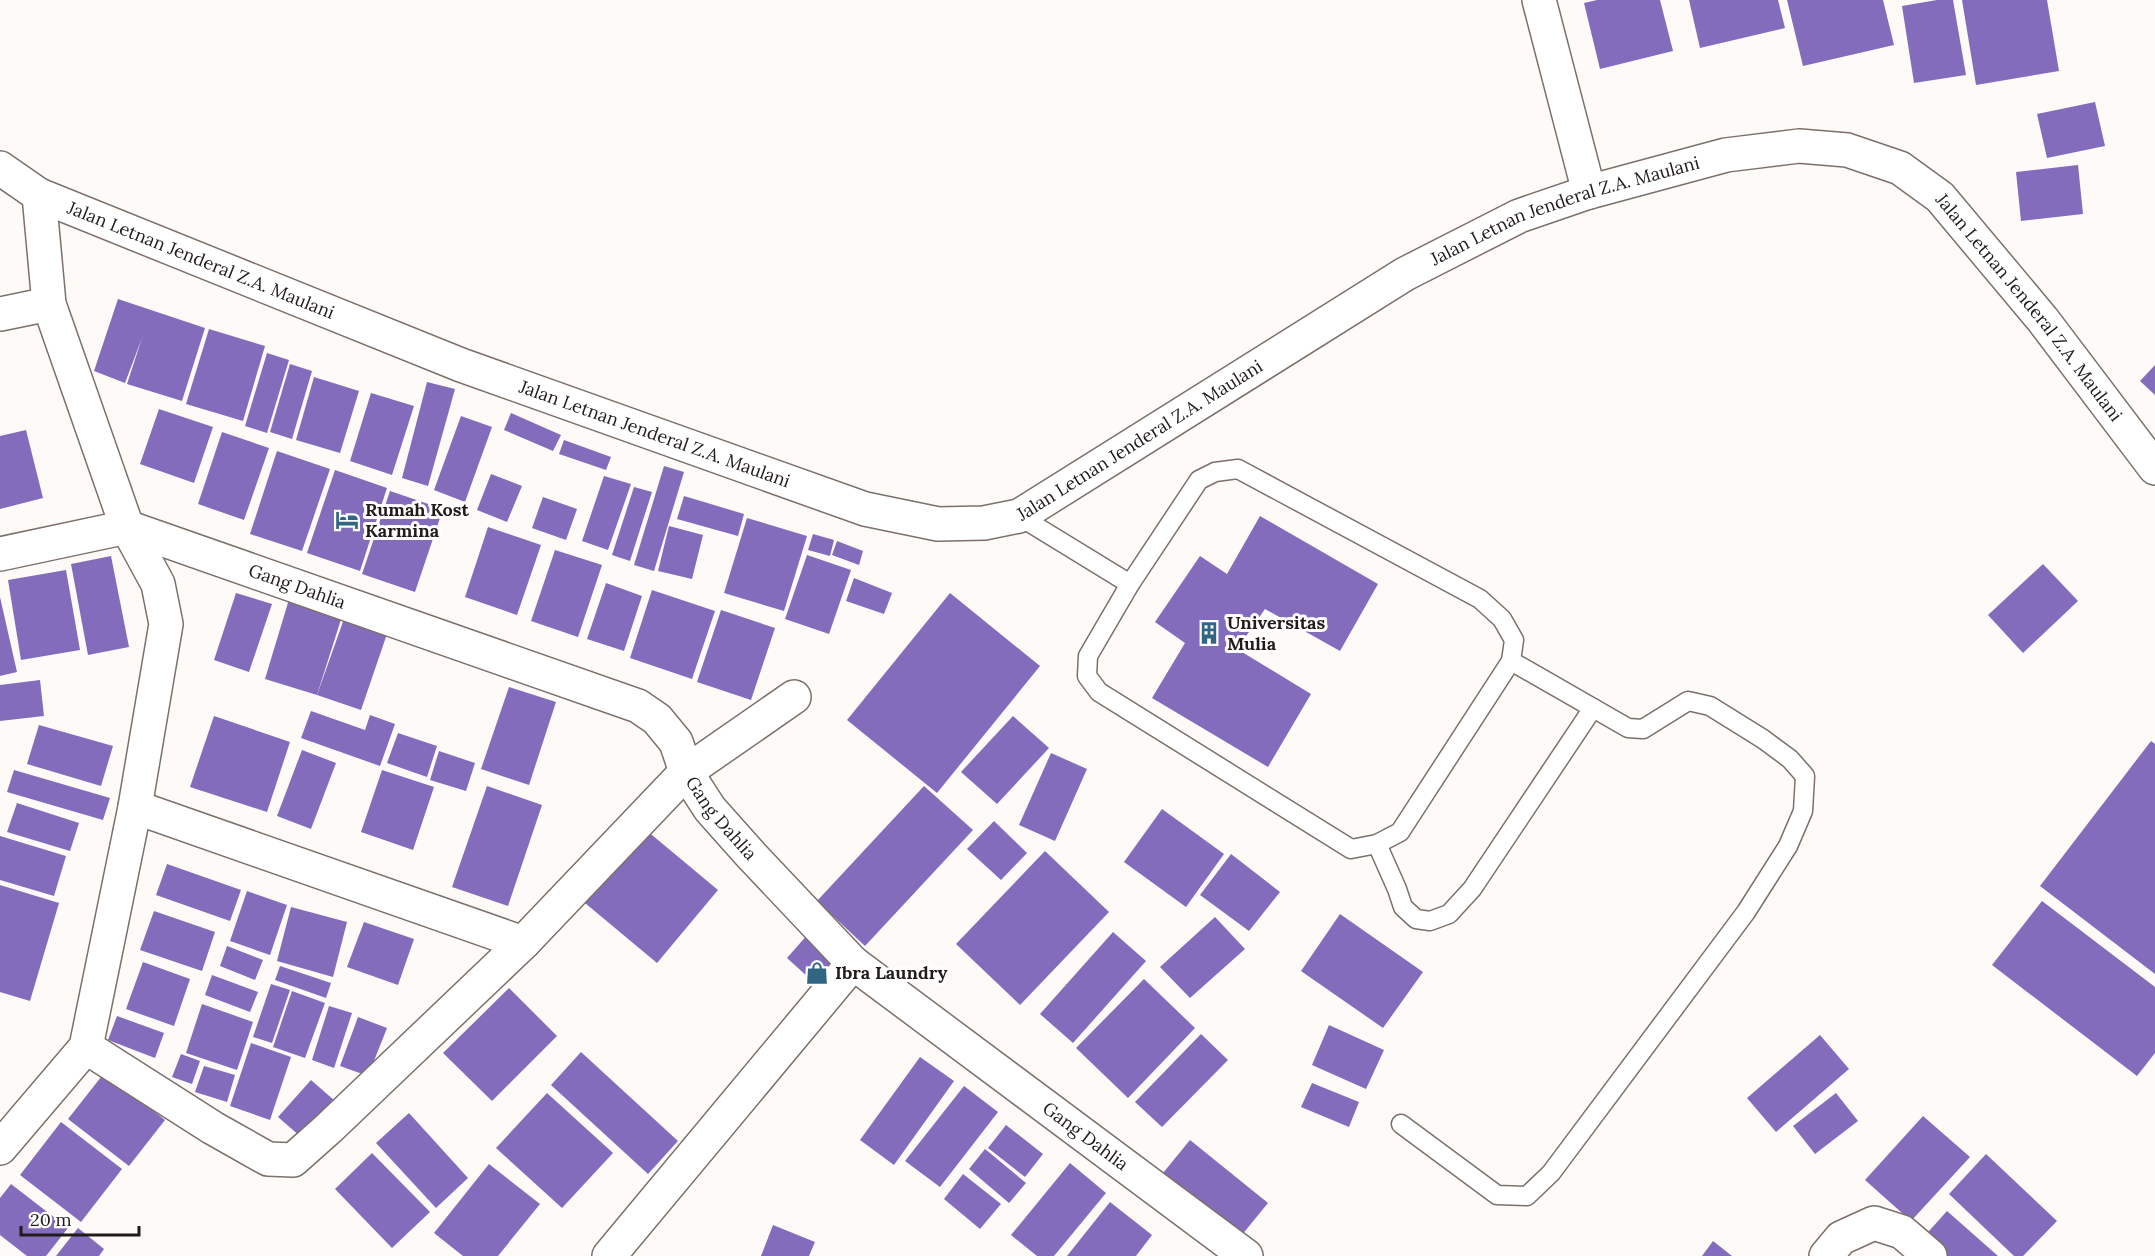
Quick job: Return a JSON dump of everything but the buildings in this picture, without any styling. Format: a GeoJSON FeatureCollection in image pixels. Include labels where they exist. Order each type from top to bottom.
{"type":"FeatureCollection","features":[{"type":"Feature","properties":{"kind":"street"},"geometry":{"type":"LineString","coordinates":[[1539,0],[1589,192]]}},
{"type":"Feature","properties":{"kind":"street","name":"Jalan Letnan Jenderal Z.A. Maulani"},"geometry":{"type":"LineString","coordinates":[[0,168],[39,195],[461,365],[865,509],[938,524],[984,524],[1019,516],[1405,274],[1519,216],[1589,192],[1726,155],[1799,146],[1847,150],[1900,168],[1940,197],[2043,320],[2155,468]]}},
{"type":"Feature","properties":{"kind":"street"},"geometry":{"type":"LineString","coordinates":[[0,1148],[86,1047],[135,807],[166,624],[158,584],[127,527],[49,304],[39,195]]}},
{"type":"Feature","properties":{"kind":"street"},"geometry":{"type":"LineString","coordinates":[[0,314],[49,304]]}},
{"type":"Feature","properties":{"kind":"street"},"geometry":{"type":"LineString","coordinates":[[0,554],[127,527]]}},
{"type":"Feature","properties":{"kind":"street","name":"Gang Dahlia"},"geometry":{"type":"LineString","coordinates":[[127,527],[638,706],[657,719],[676,742],[686,772],[710,809],[853,963],[1246,1256]]}},
{"type":"Feature","properties":{"kind":"street"},"geometry":{"type":"LineString","coordinates":[[86,1047],[213,1128],[268,1159],[293,1160],[523,943],[686,772],[794,697]]}},
{"type":"Feature","properties":{"kind":"street"},"geometry":{"type":"LineString","coordinates":[[135,807],[523,943]]}},
{"type":"Feature","properties":{"kind":"street"},"geometry":{"type":"LineString","coordinates":[[609,1256],[853,963]]}},
{"type":"Feature","properties":{"kind":"street"},"geometry":{"type":"LineString","coordinates":[[1826,1256],[1841,1238],[1874,1223],[1902,1232],[1930,1256]]}},
{"type":"Feature","properties":{"kind":"lane"},"geometry":{"type":"LineString","coordinates":[[1238,469],[1480,599],[1502,619],[1514,640],[1512,661],[1400,832],[1377,844],[1351,849],[1099,692],[1087,676],[1088,656],[1130,584],[1198,480],[1215,472],[1238,469]]}},
{"type":"Feature","properties":{"kind":"lane"},"geometry":{"type":"LineString","coordinates":[[1019,516],[1130,584]]}},
{"type":"Feature","properties":{"kind":"lane"},"geometry":{"type":"LineString","coordinates":[[1401,1124],[1497,1195],[1527,1196],[1551,1173],[1746,912],[1788,846],[1803,811],[1805,776],[1790,759],[1710,706],[1688,701],[1643,729],[1628,728],[1512,661]]}},
{"type":"Feature","properties":{"kind":"lane"},"geometry":{"type":"LineString","coordinates":[[1377,844],[1403,907],[1416,919],[1430,921],[1449,914],[1472,889],[1593,708]]}},
{"type":"Feature","properties":{"kind":"place","name":"Rumah Kost Karmina"},"geometry":{"type":"Point","coordinates":[347,520]}},
{"type":"Feature","properties":{"kind":"place","name":"Universitas Mulia"},"geometry":{"type":"Point","coordinates":[1209,633]}},
{"type":"Feature","properties":{"kind":"place","name":"Ibra Laundry"},"geometry":{"type":"Point","coordinates":[817,973]}}]}
